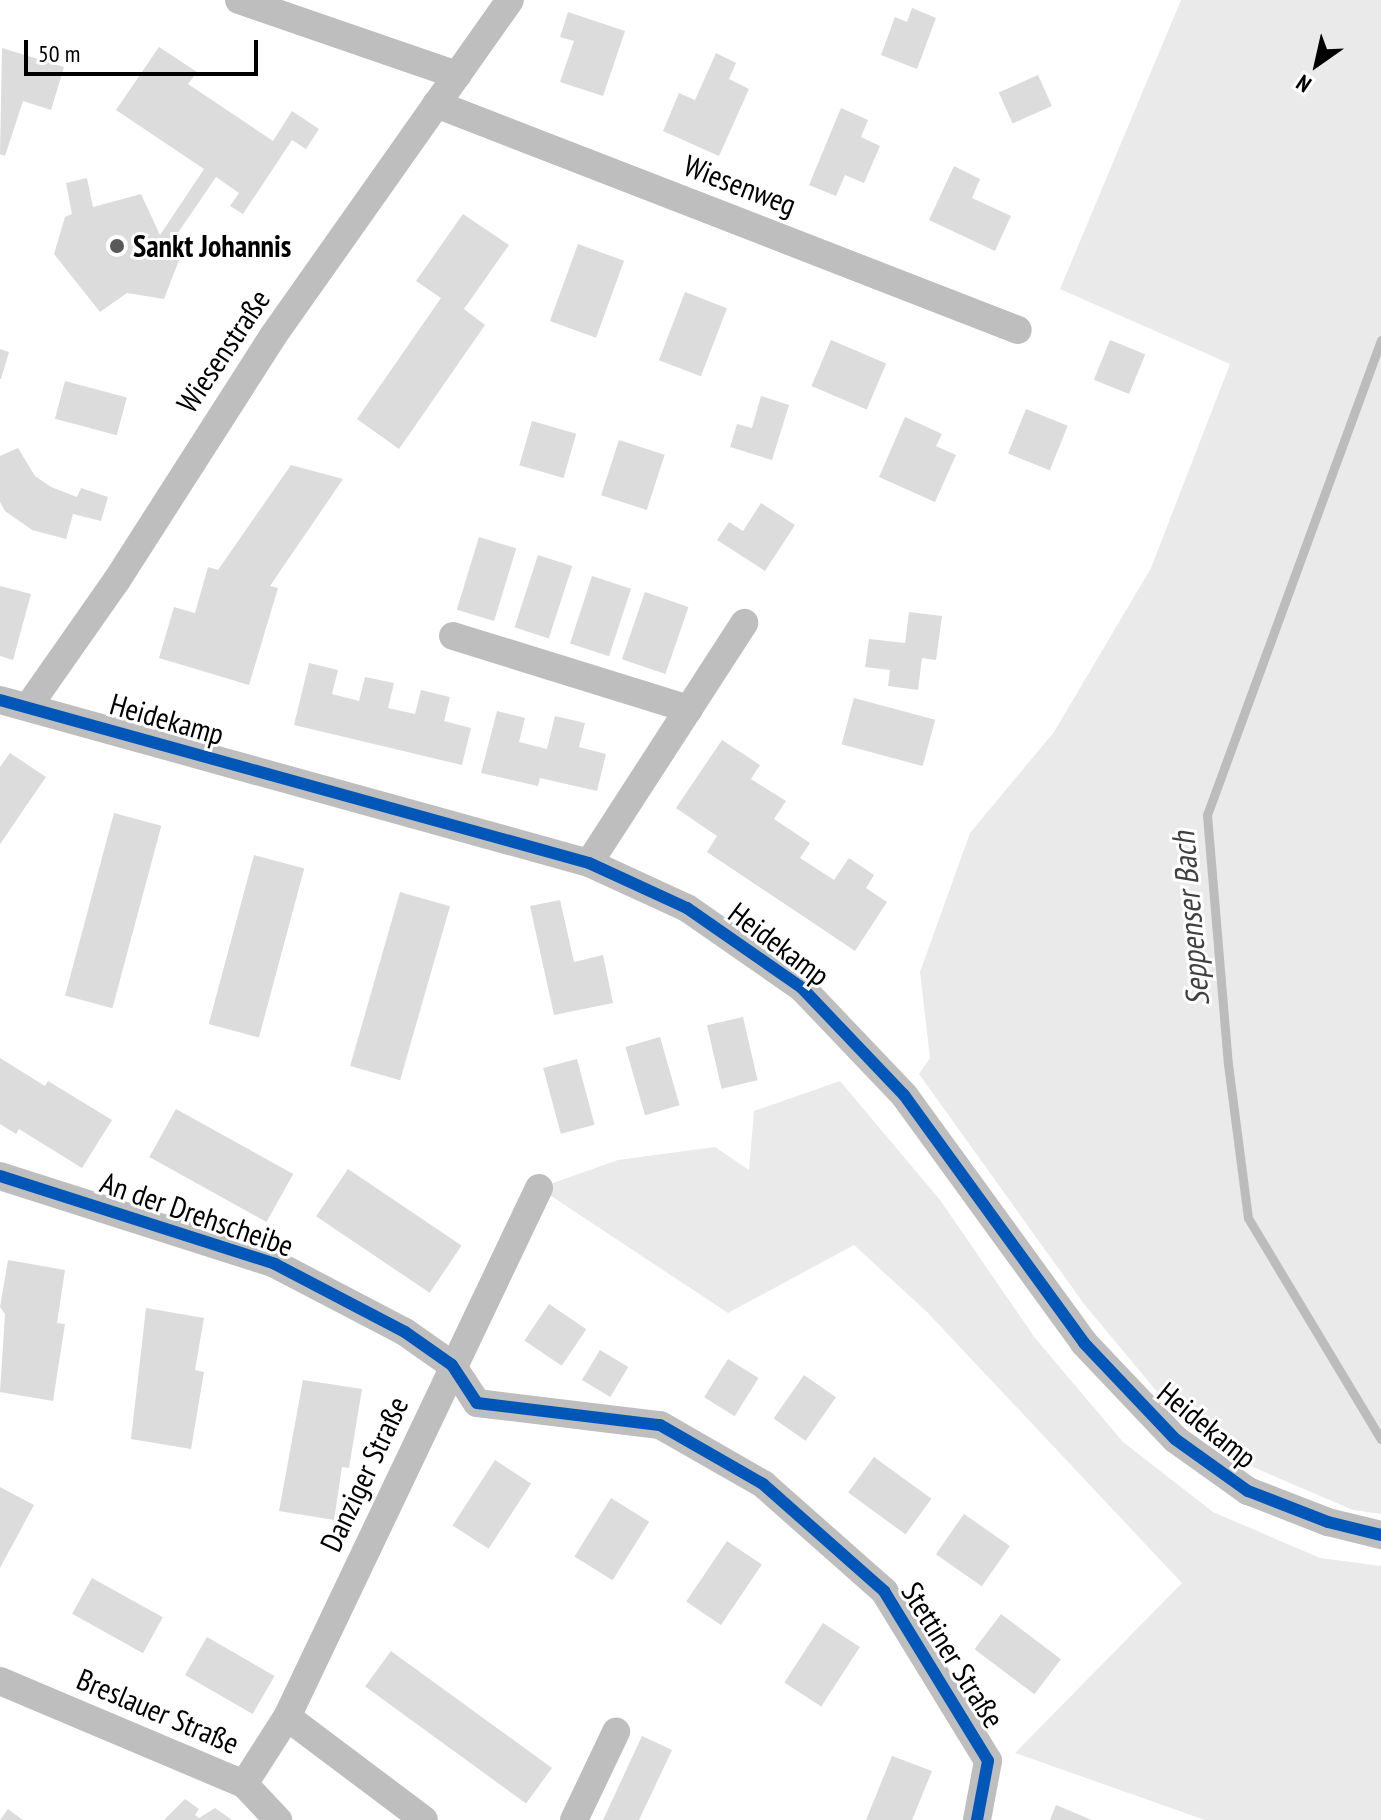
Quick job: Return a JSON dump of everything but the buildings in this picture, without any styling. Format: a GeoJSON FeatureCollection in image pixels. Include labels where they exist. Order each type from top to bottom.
{"type":"FeatureCollection","features":[{"type":"Feature","properties":{"kind":"street"},"geometry":{"type":"LineString","coordinates":[[239,0],[457,75]]}},
{"type":"Feature","properties":{"kind":"street","name":"Wiesenstraße"},"geometry":{"type":"LineString","coordinates":[[28,707],[117,580],[247,374],[510,0]]}},
{"type":"Feature","properties":{"kind":"street","name":"Wiesenweg"},"geometry":{"type":"LineString","coordinates":[[436,104],[1018,330]]}},
{"type":"Feature","properties":{"kind":"street"},"geometry":{"type":"LineString","coordinates":[[589,863],[744,623]]}},
{"type":"Feature","properties":{"kind":"street"},"geometry":{"type":"LineString","coordinates":[[453,636],[689,709]]}},
{"type":"Feature","properties":{"kind":"street","name":"Heidekamp"},"geometry":{"type":"LineString","coordinates":[[0,700],[589,863],[687,908],[802,988],[904,1095],[1084,1343],[1175,1439],[1248,1491],[1328,1522],[1381,1535]]}},
{"type":"Feature","properties":{"kind":"street","name":"An der Drehscheibe"},"geometry":{"type":"LineString","coordinates":[[0,1176],[275,1264],[405,1332],[452,1365]]}},
{"type":"Feature","properties":{"kind":"street","name":"Danziger Straße"},"geometry":{"type":"LineString","coordinates":[[244,1784],[287,1717],[452,1365],[539,1188]]}},
{"type":"Feature","properties":{"kind":"street","name":"Stettiner Straße"},"geometry":{"type":"LineString","coordinates":[[452,1365],[477,1403],[660,1425],[763,1484],[884,1591],[988,1761],[977,1820]]}},
{"type":"Feature","properties":{"kind":"street","name":"Breslauer Straße"},"geometry":{"type":"LineString","coordinates":[[0,1681],[244,1784],[278,1820]]}},
{"type":"Feature","properties":{"kind":"street","name":"Breslauer Straße"},"geometry":{"type":"LineString","coordinates":[[287,1717],[424,1820]]}},
{"type":"Feature","properties":{"kind":"street"},"geometry":{"type":"LineString","coordinates":[[574,1820],[616,1732]]}},
{"type":"Feature","properties":{"kind":"shaded area"},"geometry":{"type":"Polygon","coordinates":[[[1181,0],[1381,0],[1381,1514],[1353,1510],[1248,1465],[1158,1393],[1084,1304],[919,1074],[930,1058],[920,972],[970,833],[1054,732],[1151,568],[1230,364],[1060,289],[1181,0]]]}},
{"type":"Feature","properties":{"kind":"shaded area"},"geometry":{"type":"Polygon","coordinates":[[[840,1081],[940,1200],[1035,1338],[1123,1442],[1213,1512],[1320,1558],[1381,1566],[1381,1820],[1205,1820],[1015,1753],[1182,1583],[927,1312],[854,1245],[728,1313],[539,1188],[618,1160],[715,1147],[749,1170],[754,1111],[840,1081]]]}},
{"type":"Feature","properties":{"kind":"waterway","name":"Seppenser Bach"},"geometry":{"type":"LineString","coordinates":[[1381,340],[1207,815],[1228,1064],[1248,1218],[1381,1439]]}},
{"type":"Feature","properties":{"kind":"cycle path"},"geometry":{"type":"LineString","coordinates":[[0,700],[589,863],[687,908],[802,988],[904,1095],[1084,1343],[1175,1439],[1248,1491],[1328,1522],[1381,1535]]}},
{"type":"Feature","properties":{"kind":"cycle path"},"geometry":{"type":"LineString","coordinates":[[0,1176],[275,1264],[405,1332],[452,1365],[477,1403],[660,1425],[763,1484],[884,1591],[988,1761],[977,1820]]}},
{"type":"Feature","properties":{"kind":"place","name":"Sankt Johannis"},"geometry":{"type":"Point","coordinates":[117,246]}}]}
